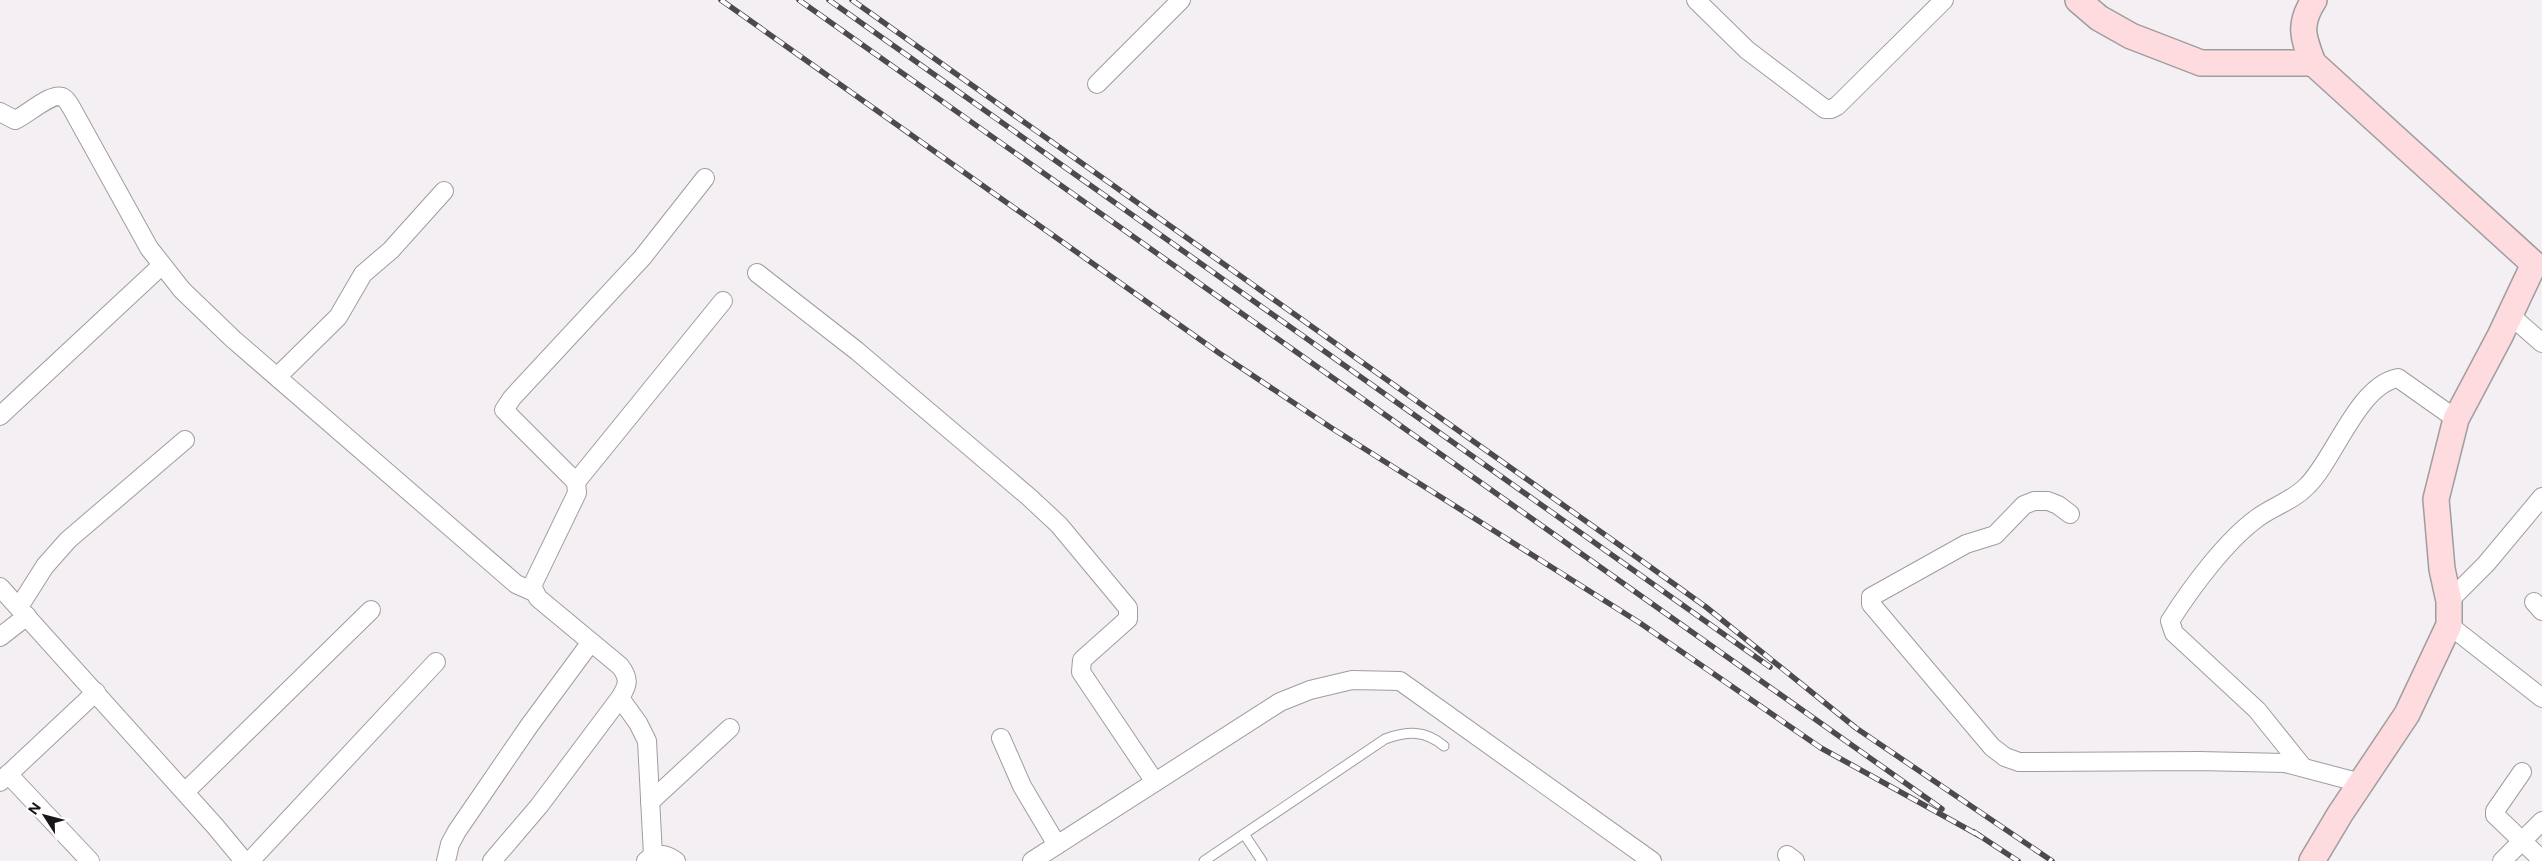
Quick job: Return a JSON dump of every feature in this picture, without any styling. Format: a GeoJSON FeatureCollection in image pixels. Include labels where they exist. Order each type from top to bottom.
{"type":"FeatureCollection","features":[{"type":"Feature","properties":{"kind":"street"},"geometry":{"type":"LineString","coordinates":[[1098,84],[1181,0]]}},
{"type":"Feature","properties":{"kind":"street"},"geometry":{"type":"LineString","coordinates":[[1696,0],[1747,50],[1825,109],[1831,109],[1837,106],[1944,0]]}},
{"type":"Feature","properties":{"kind":"street"},"geometry":{"type":"LineString","coordinates":[[2078,0],[2099,18],[2131,36],[2201,63],[2313,63]]}},
{"type":"Feature","properties":{"kind":"street"},"geometry":{"type":"LineString","coordinates":[[2312,861],[2407,714],[2449,625],[2449,601],[2442,568],[2436,498],[2456,419],[2538,260],[2313,63],[2302,34],[2306,12],[2314,0]]}},
{"type":"Feature","properties":{"kind":"street"},"geometry":{"type":"LineString","coordinates":[[0,112],[15,120],[23,117],[47,100],[58,96],[64,98],[72,107],[149,248],[161,266],[211,318],[277,377],[516,584],[534,592]]}},
{"type":"Feature","properties":{"kind":"street"},"geometry":{"type":"LineString","coordinates":[[492,861],[539,806],[620,698],[628,682],[627,675],[620,666],[538,598],[534,592],[532,586],[578,494],[576,482],[504,410],[512,398],[642,258],[705,178]]}},
{"type":"Feature","properties":{"kind":"street"},"geometry":{"type":"LineString","coordinates":[[277,377],[338,316],[363,274],[391,250],[444,191]]}},
{"type":"Feature","properties":{"kind":"street"},"geometry":{"type":"LineString","coordinates":[[0,416],[161,266]]}},
{"type":"Feature","properties":{"kind":"street"},"geometry":{"type":"LineString","coordinates":[[757,273],[857,351],[1060,525],[1128,608],[1128,619],[1082,660],[1080,672],[1155,782]]}},
{"type":"Feature","properties":{"kind":"street"},"geometry":{"type":"LineString","coordinates":[[576,482],[723,301]]}},
{"type":"Feature","properties":{"kind":"street"},"geometry":{"type":"LineString","coordinates":[[2510,315],[2542,343]]}},
{"type":"Feature","properties":{"kind":"street"},"geometry":{"type":"LineString","coordinates":[[2302,766],[2258,710],[2174,633],[2170,621],[2236,535],[2257,518],[2307,487],[2345,427],[2363,404],[2386,380],[2398,378],[2456,419]]}},
{"type":"Feature","properties":{"kind":"street"},"geometry":{"type":"LineString","coordinates":[[0,637],[22,612],[45,566],[68,540],[185,440]]}},
{"type":"Feature","properties":{"kind":"street"},"geometry":{"type":"LineString","coordinates":[[2449,601],[2486,564],[2542,498]]}},
{"type":"Feature","properties":{"kind":"street"},"geometry":{"type":"LineString","coordinates":[[2070,514],[2058,505],[2048,501],[2034,501],[2024,505],[1995,535],[1966,544],[1874,593],[1871,597],[1871,604],[1992,748],[2005,757],[2019,762],[2199,761],[2285,763],[2361,783]]}},
{"type":"Feature","properties":{"kind":"street"},"geometry":{"type":"LineString","coordinates":[[0,587],[96,692],[244,861]]}},
{"type":"Feature","properties":{"kind":"street"},"geometry":{"type":"LineString","coordinates":[[185,792],[371,610]]}},
{"type":"Feature","properties":{"kind":"street"},"geometry":{"type":"LineString","coordinates":[[2449,625],[2542,698]]}},
{"type":"Feature","properties":{"kind":"street"},"geometry":{"type":"LineString","coordinates":[[446,861],[447,851],[457,832],[529,726],[591,642]]}},
{"type":"Feature","properties":{"kind":"street"},"geometry":{"type":"LineString","coordinates":[[250,861],[436,662]]}},
{"type":"Feature","properties":{"kind":"street"},"geometry":{"type":"LineString","coordinates":[[1032,861],[1280,702],[1310,690],[1352,680],[1400,681],[1652,861]]}},
{"type":"Feature","properties":{"kind":"street"},"geometry":{"type":"LineString","coordinates":[[90,861],[4,778],[96,692]]}},
{"type":"Feature","properties":{"kind":"street"},"geometry":{"type":"LineString","coordinates":[[620,698],[638,723],[647,741],[650,858],[661,854],[676,861]]}},
{"type":"Feature","properties":{"kind":"street"},"geometry":{"type":"LineString","coordinates":[[650,802],[730,728]]}},
{"type":"Feature","properties":{"kind":"street"},"geometry":{"type":"LineString","coordinates":[[1001,738],[1022,786],[1056,845]]}},
{"type":"Feature","properties":{"kind":"street"},"geometry":{"type":"LineString","coordinates":[[2522,772],[2495,811],[2495,815],[2542,860]]}},
{"type":"Feature","properties":{"kind":"street"},"geometry":{"type":"LineString","coordinates":[[2502,861],[2542,821]]}},
{"type":"Feature","properties":{"kind":"lane"},"geometry":{"type":"LineString","coordinates":[[1204,861],[1385,739],[1401,734],[1421,732],[1444,746]]}},
{"type":"Feature","properties":{"kind":"lane"},"geometry":{"type":"LineString","coordinates":[[1244,834],[1262,861]]}},
{"type":"Feature","properties":{"kind":"railway"},"geometry":{"type":"LineString","coordinates":[[721,0],[1219,353],[1330,427],[1640,623],[1821,748],[1980,836]]}},
{"type":"Feature","properties":{"kind":"railway"},"geometry":{"type":"LineString","coordinates":[[799,0],[1942,809]]}},
{"type":"Feature","properties":{"kind":"railway"},"geometry":{"type":"LineString","coordinates":[[829,0],[1770,667]]}},
{"type":"Feature","properties":{"kind":"railway"},"geometry":{"type":"LineString","coordinates":[[852,0],[1706,607],[1856,728],[2052,861]]}},
{"type":"Feature","properties":{"kind":"railway"},"geometry":{"type":"LineString","coordinates":[[1974,832],[2018,861]]}}]}
